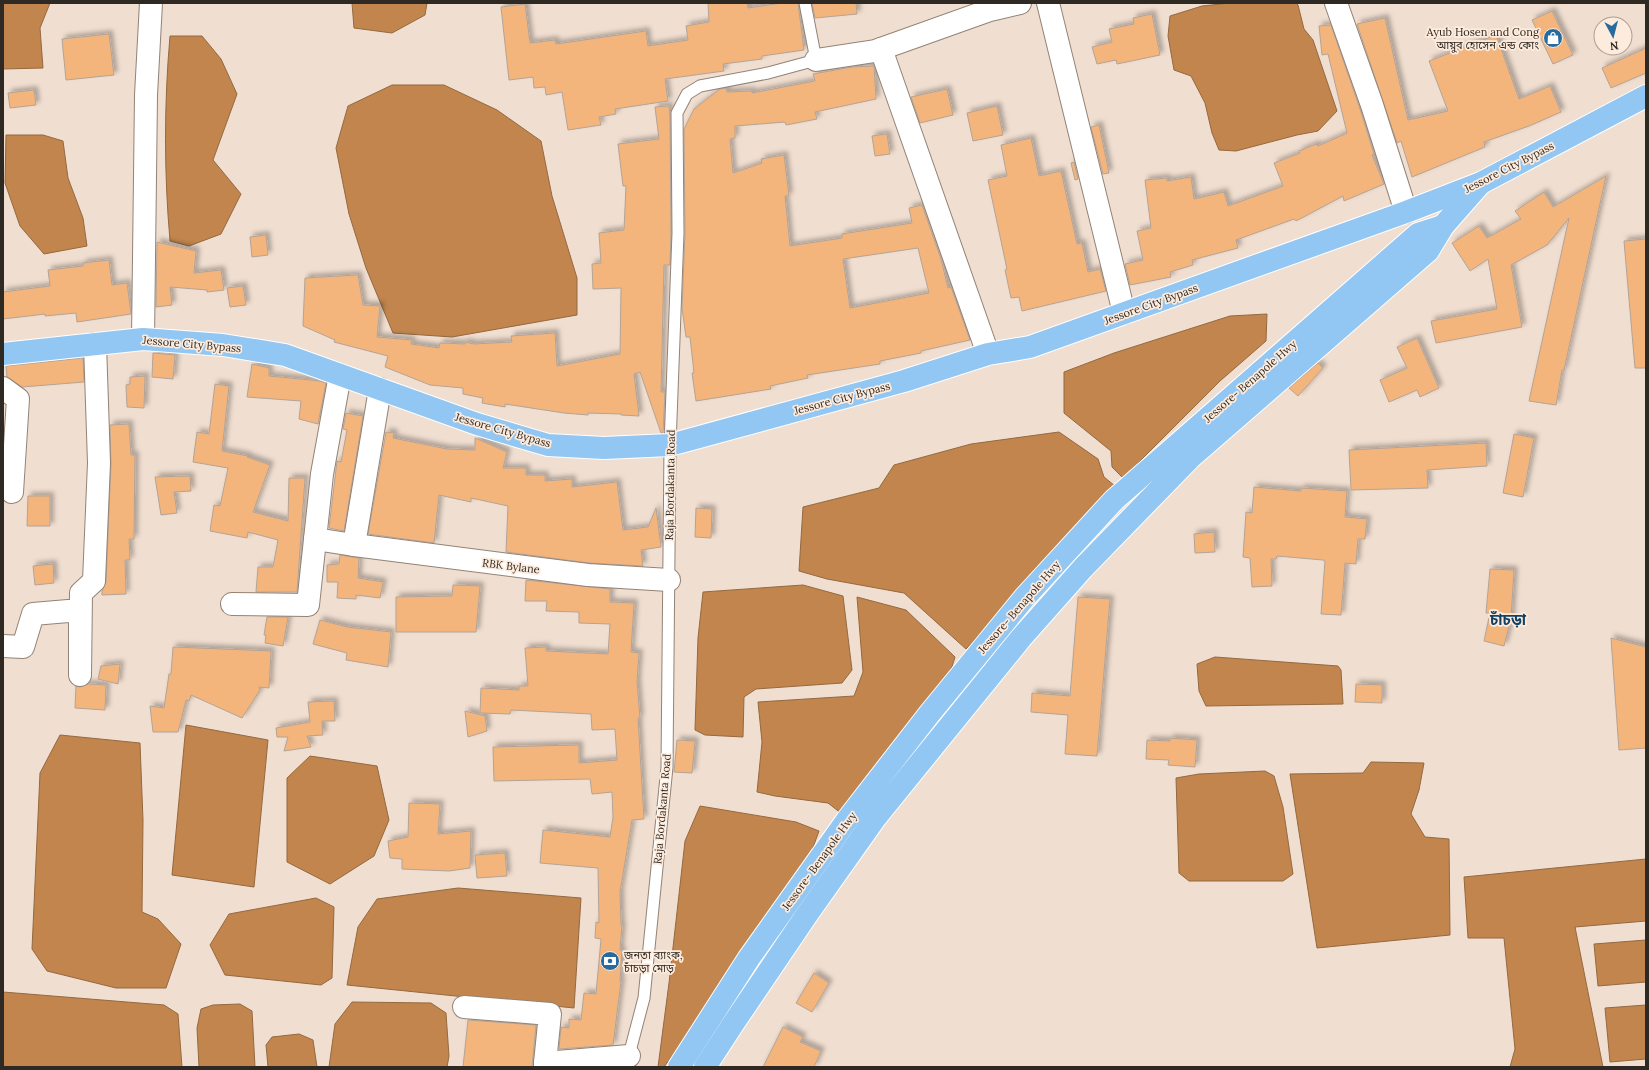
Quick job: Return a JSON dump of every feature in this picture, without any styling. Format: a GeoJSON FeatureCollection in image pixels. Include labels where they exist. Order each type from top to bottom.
{"type":"FeatureCollection","features":[{"type":"Feature","properties":{"kind":"highway","name":"Jessore City Bypass"},"geometry":{"type":"LineString","coordinates":[[3,354],[143,339],[223,345],[285,355],[477,424],[548,445],[604,448],[670,444],[904,381],[988,354],[1030,347],[1481,184],[1646,96]]}},
{"type":"Feature","properties":{"kind":"highway","name":"Jessore- Benapole Hwy"},"geometry":{"type":"LineString","coordinates":[[705,1067],[732,1024],[876,817],[1021,638],[1083,568],[1190,458],[1428,251],[1443,226],[1481,184]]}},
{"type":"Feature","properties":{"kind":"highway","name":"Jessore- Benapole Hwy"},"geometry":{"type":"LineString","coordinates":[[678,1067],[749,958],[847,820],[930,713],[1025,597],[1114,500],[1418,234],[1443,226]]}},
{"type":"Feature","properties":{"kind":"street"},"geometry":{"type":"LineString","coordinates":[[143,339],[146,95],[151,3]]}},
{"type":"Feature","properties":{"kind":"street"},"geometry":{"type":"LineString","coordinates":[[816,60],[881,49],[990,10],[1020,3]]}},
{"type":"Feature","properties":{"kind":"street"},"geometry":{"type":"LineString","coordinates":[[1048,3],[1124,313]]}},
{"type":"Feature","properties":{"kind":"street"},"geometry":{"type":"LineString","coordinates":[[1336,3],[1372,105],[1406,212]]}},
{"type":"Feature","properties":{"kind":"street"},"geometry":{"type":"LineString","coordinates":[[881,49],[988,354]]}},
{"type":"Feature","properties":{"kind":"street"},"geometry":{"type":"LineString","coordinates":[[3,646],[23,646],[33,614],[80,610],[80,675],[80,668],[80,660],[80,653],[80,645],[80,630],[80,623],[80,601],[80,593],[94,581],[98,463],[95,344]]}},
{"type":"Feature","properties":{"kind":"street"},"geometry":{"type":"LineString","coordinates":[[232,604],[308,606],[322,474],[340,375]]}},
{"type":"Feature","properties":{"kind":"street"},"geometry":{"type":"LineString","coordinates":[[3,388],[18,399],[12,492]]}},
{"type":"Feature","properties":{"kind":"street"},"geometry":{"type":"LineString","coordinates":[[354,544],[380,389]]}},
{"type":"Feature","properties":{"kind":"street","name":"RBK Bylane"},"geometry":{"type":"LineString","coordinates":[[315,539],[588,576],[669,580]]}},
{"type":"Feature","properties":{"kind":"street"},"geometry":{"type":"LineString","coordinates":[[464,1007],[550,1014],[545,1065],[628,1062]]}},
{"type":"Feature","properties":{"kind":"lane"},"geometry":{"type":"LineString","coordinates":[[805,3],[816,60]]}},
{"type":"Feature","properties":{"kind":"lane","name":"Raja Bordakanta Road"},"geometry":{"type":"LineString","coordinates":[[628,1062],[644,998],[667,767],[670,444],[678,233],[677,113],[686,94],[700,86],[768,73],[816,60]]}},
{"type":"Feature","properties":{"kind":"shaded area"},"geometry":{"type":"Polygon","coordinates":[[[3,3],[50,3],[40,28],[43,68],[3,69],[3,3]]]}},
{"type":"Feature","properties":{"kind":"shaded area"},"geometry":{"type":"Polygon","coordinates":[[[352,3],[427,3],[425,15],[392,33],[354,28],[352,3]]]}},
{"type":"Feature","properties":{"kind":"shaded area"},"geometry":{"type":"Polygon","coordinates":[[[1230,3],[1296,3],[1298,5],[1304,29],[1313,40],[1337,111],[1318,131],[1236,151],[1219,150],[1212,133],[1205,103],[1191,76],[1174,70],[1168,36],[1170,16],[1202,6],[1230,3]]]}},
{"type":"Feature","properties":{"kind":"shaded area"},"geometry":{"type":"Polygon","coordinates":[[[170,36],[202,36],[221,59],[237,94],[213,160],[241,194],[221,234],[189,246],[170,241],[166,138],[170,36]]]}},
{"type":"Feature","properties":{"kind":"shaded area"},"geometry":{"type":"Polygon","coordinates":[[[392,85],[444,85],[497,110],[541,141],[552,196],[577,278],[577,315],[452,337],[393,333],[366,268],[349,214],[336,148],[348,106],[392,85]]]}},
{"type":"Feature","properties":{"kind":"shaded area"},"geometry":{"type":"Polygon","coordinates":[[[6,135],[43,135],[63,141],[68,178],[83,218],[87,246],[44,254],[20,226],[5,183],[6,135]]]}},
{"type":"Feature","properties":{"kind":"shaded area"},"geometry":{"type":"Polygon","coordinates":[[[1267,314],[1266,341],[1220,381],[1123,478],[1112,467],[1111,451],[1064,413],[1064,372],[1114,353],[1230,316],[1267,314]]]}},
{"type":"Feature","properties":{"kind":"shaded area"},"geometry":{"type":"Polygon","coordinates":[[[1059,432],[1098,459],[1104,477],[1115,486],[1019,593],[966,649],[904,593],[827,579],[799,571],[803,507],[879,488],[894,465],[971,444],[1059,432]]]}},
{"type":"Feature","properties":{"kind":"shaded area"},"geometry":{"type":"Polygon","coordinates":[[[803,585],[843,596],[852,670],[842,683],[756,689],[744,697],[743,737],[705,735],[695,730],[698,638],[703,592],[803,585]]]}},
{"type":"Feature","properties":{"kind":"shaded area"},"geometry":{"type":"Polygon","coordinates":[[[857,597],[906,610],[955,657],[950,673],[842,814],[828,803],[757,792],[762,742],[758,702],[854,696],[863,672],[857,597]]]}},
{"type":"Feature","properties":{"kind":"shaded area"},"geometry":{"type":"Polygon","coordinates":[[[1215,657],[1338,666],[1341,670],[1343,704],[1206,706],[1199,691],[1197,664],[1215,657]]]}},
{"type":"Feature","properties":{"kind":"shaded area"},"geometry":{"type":"Polygon","coordinates":[[[186,725],[268,740],[254,887],[172,875],[186,725]]]}},
{"type":"Feature","properties":{"kind":"shaded area"},"geometry":{"type":"Polygon","coordinates":[[[60,735],[140,743],[143,820],[142,912],[158,919],[181,944],[166,988],[116,988],[47,971],[32,949],[40,773],[60,735]]]}},
{"type":"Feature","properties":{"kind":"shaded area"},"geometry":{"type":"Polygon","coordinates":[[[310,756],[377,766],[389,820],[374,856],[330,884],[287,862],[287,778],[310,756]]]}},
{"type":"Feature","properties":{"kind":"shaded area"},"geometry":{"type":"Polygon","coordinates":[[[1371,762],[1424,763],[1419,790],[1411,814],[1425,837],[1449,839],[1450,935],[1317,948],[1290,774],[1363,773],[1371,762]]]}},
{"type":"Feature","properties":{"kind":"shaded area"},"geometry":{"type":"Polygon","coordinates":[[[1265,771],[1274,776],[1283,807],[1293,874],[1283,881],[1189,881],[1179,873],[1176,778],[1199,774],[1265,771]]]}},
{"type":"Feature","properties":{"kind":"shaded area"},"geometry":{"type":"Polygon","coordinates":[[[700,806],[796,822],[819,831],[801,880],[664,1067],[658,1067],[685,841],[700,806]]]}},
{"type":"Feature","properties":{"kind":"shaded area"},"geometry":{"type":"Polygon","coordinates":[[[1646,859],[1646,921],[1575,927],[1603,1067],[1510,1067],[1515,1049],[1504,938],[1468,938],[1464,877],[1646,859]]]}},
{"type":"Feature","properties":{"kind":"shaded area"},"geometry":{"type":"Polygon","coordinates":[[[458,888],[581,898],[574,1008],[347,985],[358,927],[377,899],[458,888]]]}},
{"type":"Feature","properties":{"kind":"shaded area"},"geometry":{"type":"Polygon","coordinates":[[[316,898],[334,907],[332,978],[321,985],[225,975],[210,945],[229,914],[316,898]]]}},
{"type":"Feature","properties":{"kind":"shaded area"},"geometry":{"type":"Polygon","coordinates":[[[1646,940],[1646,982],[1598,986],[1594,944],[1646,940]]]}},
{"type":"Feature","properties":{"kind":"shaded area"},"geometry":{"type":"Polygon","coordinates":[[[3,992],[164,1005],[178,1014],[182,1067],[3,1067],[3,992]]]}},
{"type":"Feature","properties":{"kind":"shaded area"},"geometry":{"type":"Polygon","coordinates":[[[352,1002],[431,1003],[446,1013],[449,1056],[447,1067],[329,1067],[335,1024],[352,1002]]]}},
{"type":"Feature","properties":{"kind":"shaded area"},"geometry":{"type":"Polygon","coordinates":[[[240,1004],[252,1011],[255,1067],[199,1067],[197,1028],[201,1009],[213,1005],[240,1004]]]}},
{"type":"Feature","properties":{"kind":"shaded area"},"geometry":{"type":"Polygon","coordinates":[[[1646,1005],[1646,1059],[1610,1062],[1605,1008],[1646,1005]]]}},
{"type":"Feature","properties":{"kind":"shaded area"},"geometry":{"type":"Polygon","coordinates":[[[299,1034],[313,1040],[317,1067],[268,1067],[266,1045],[272,1037],[299,1034]]]}},
{"type":"Feature","properties":{"kind":"building"},"geometry":{"type":"Polygon","coordinates":[[[708,3],[747,3],[748,8],[782,3],[798,3],[804,50],[762,56],[762,59],[723,64],[724,71],[665,79],[668,101],[615,109],[616,114],[599,117],[601,125],[568,130],[562,92],[546,95],[545,87],[534,88],[533,77],[509,80],[501,7],[525,4],[530,43],[555,40],[556,44],[646,31],[648,46],[688,40],[686,26],[709,22],[708,3]]]}},
{"type":"Feature","properties":{"kind":"building"},"geometry":{"type":"Polygon","coordinates":[[[812,3],[856,3],[857,14],[815,18],[812,3]]]}},
{"type":"Feature","properties":{"kind":"building","name":"Ayub Hosen and Cong আয়ুব হোসেন এন্ড কোং"},"geometry":{"type":"Polygon","coordinates":[[[1552,11],[1573,55],[1553,64],[1532,20],[1552,11]]]}},
{"type":"Feature","properties":{"kind":"building"},"geometry":{"type":"Polygon","coordinates":[[[1152,14],[1160,55],[1117,64],[1116,60],[1097,64],[1092,47],[1112,42],[1109,29],[1134,24],[1133,18],[1152,14]]]}},
{"type":"Feature","properties":{"kind":"building"},"geometry":{"type":"Polygon","coordinates":[[[1385,18],[1408,120],[1448,111],[1429,61],[1496,35],[1519,99],[1550,86],[1561,112],[1529,126],[1484,142],[1485,147],[1412,177],[1401,141],[1397,143],[1357,24],[1385,18]]]}},
{"type":"Feature","properties":{"kind":"building"},"geometry":{"type":"Polygon","coordinates":[[[1331,25],[1360,109],[1374,154],[1372,155],[1384,184],[1344,201],[1343,196],[1296,221],[1294,219],[1236,240],[1238,248],[1192,260],[1193,265],[1170,272],[1171,277],[1130,285],[1125,264],[1143,260],[1137,231],[1151,228],[1145,180],[1167,178],[1167,181],[1191,177],[1194,199],[1224,192],[1228,206],[1283,186],[1274,163],[1300,153],[1299,151],[1316,144],[1318,146],[1347,133],[1328,54],[1322,55],[1319,26],[1331,25]]]}},
{"type":"Feature","properties":{"kind":"building"},"geometry":{"type":"Polygon","coordinates":[[[109,34],[114,75],[66,80],[62,39],[109,34]]]}},
{"type":"Feature","properties":{"kind":"building"},"geometry":{"type":"Polygon","coordinates":[[[1646,48],[1646,73],[1611,88],[1602,68],[1628,56],[1633,56],[1633,54],[1646,48]]]}},
{"type":"Feature","properties":{"kind":"building"},"geometry":{"type":"Polygon","coordinates":[[[874,66],[876,99],[815,112],[817,119],[786,125],[785,122],[735,126],[735,138],[730,139],[733,173],[762,163],[761,159],[784,155],[789,196],[785,196],[790,246],[842,238],[842,234],[912,223],[909,208],[922,205],[941,259],[948,288],[951,287],[970,340],[921,351],[921,353],[880,361],[880,364],[807,375],[808,378],[770,386],[771,389],[696,401],[692,373],[694,373],[690,337],[686,337],[682,308],[685,233],[684,129],[694,109],[720,89],[726,88],[727,92],[752,91],[752,93],[815,81],[813,74],[852,67],[874,66]],[[918,248],[843,259],[850,308],[929,293],[918,248]]]}},
{"type":"Feature","properties":{"kind":"building"},"geometry":{"type":"Polygon","coordinates":[[[947,89],[953,115],[920,123],[911,97],[947,89]]]}},
{"type":"Feature","properties":{"kind":"building"},"geometry":{"type":"Polygon","coordinates":[[[34,90],[36,105],[10,108],[8,93],[34,90]]]}},
{"type":"Feature","properties":{"kind":"building"},"geometry":{"type":"Polygon","coordinates":[[[669,106],[671,233],[670,265],[664,265],[661,392],[665,392],[663,433],[661,433],[640,372],[634,374],[639,416],[621,414],[588,413],[588,415],[564,413],[505,404],[505,407],[482,403],[483,398],[463,394],[463,388],[430,385],[385,367],[388,356],[334,342],[335,340],[303,326],[305,278],[358,275],[363,305],[380,306],[377,337],[412,340],[411,344],[439,348],[440,343],[465,344],[465,342],[474,344],[512,342],[511,336],[555,333],[557,366],[620,354],[621,288],[593,289],[592,264],[601,263],[599,233],[624,230],[626,186],[623,186],[618,144],[659,139],[655,107],[669,106]]]}},
{"type":"Feature","properties":{"kind":"building"},"geometry":{"type":"Polygon","coordinates":[[[997,106],[1003,135],[973,141],[967,113],[997,106]]]}},
{"type":"Feature","properties":{"kind":"building"},"geometry":{"type":"Polygon","coordinates":[[[1099,125],[1109,173],[1103,174],[1091,127],[1099,125]]]}},
{"type":"Feature","properties":{"kind":"building"},"geometry":{"type":"Polygon","coordinates":[[[887,134],[890,154],[875,156],[872,136],[887,134]]]}},
{"type":"Feature","properties":{"kind":"building"},"geometry":{"type":"Polygon","coordinates":[[[1031,138],[1039,176],[1061,171],[1077,244],[1082,243],[1088,272],[1100,269],[1106,291],[1022,311],[1019,297],[1011,298],[1005,270],[1007,269],[988,180],[1007,176],[1001,145],[1031,138]]]}},
{"type":"Feature","properties":{"kind":"building"},"geometry":{"type":"Polygon","coordinates":[[[1074,162],[1078,179],[1075,180],[1071,163],[1074,162]]]}},
{"type":"Feature","properties":{"kind":"building"},"geometry":{"type":"Polygon","coordinates":[[[1606,176],[1564,370],[1562,370],[1556,405],[1529,401],[1569,218],[1547,245],[1511,265],[1522,327],[1436,343],[1431,321],[1497,309],[1488,259],[1470,271],[1452,243],[1479,226],[1487,238],[1521,219],[1515,211],[1544,192],[1553,207],[1606,176]]]}},
{"type":"Feature","properties":{"kind":"building"},"geometry":{"type":"Polygon","coordinates":[[[266,235],[268,255],[252,257],[250,237],[266,235]]]}},
{"type":"Feature","properties":{"kind":"building"},"geometry":{"type":"Polygon","coordinates":[[[1646,239],[1646,368],[1635,368],[1624,241],[1646,239]]]}},
{"type":"Feature","properties":{"kind":"building"},"geometry":{"type":"Polygon","coordinates":[[[157,242],[196,251],[194,273],[221,270],[224,290],[207,292],[207,290],[170,287],[172,305],[156,307],[157,242]]]}},
{"type":"Feature","properties":{"kind":"building"},"geometry":{"type":"Polygon","coordinates":[[[109,260],[112,285],[127,283],[131,314],[77,322],[76,313],[45,316],[45,314],[3,319],[3,292],[50,286],[48,270],[83,266],[83,263],[109,260]]]}},
{"type":"Feature","properties":{"kind":"building"},"geometry":{"type":"Polygon","coordinates":[[[243,286],[246,305],[230,307],[227,288],[243,286]]]}},
{"type":"Feature","properties":{"kind":"building"},"geometry":{"type":"Polygon","coordinates":[[[1417,338],[1439,388],[1420,397],[1417,390],[1389,402],[1380,380],[1407,368],[1397,347],[1417,338]]]}},
{"type":"Feature","properties":{"kind":"building"},"geometry":{"type":"Polygon","coordinates":[[[153,353],[175,355],[173,379],[152,377],[153,353]]]}},
{"type":"Feature","properties":{"kind":"building"},"geometry":{"type":"Polygon","coordinates":[[[83,358],[84,382],[22,387],[7,377],[6,366],[83,358]]]}},
{"type":"Feature","properties":{"kind":"building"},"geometry":{"type":"Polygon","coordinates":[[[1318,363],[1323,368],[1298,396],[1289,388],[1318,363]]]}},
{"type":"Feature","properties":{"kind":"building"},"geometry":{"type":"Polygon","coordinates":[[[252,364],[269,368],[269,376],[320,381],[326,383],[318,424],[299,419],[301,401],[247,397],[252,364]]]}},
{"type":"Feature","properties":{"kind":"building"},"geometry":{"type":"Polygon","coordinates":[[[145,376],[144,408],[127,407],[126,385],[130,384],[130,377],[145,376]]]}},
{"type":"Feature","properties":{"kind":"building"},"geometry":{"type":"Polygon","coordinates":[[[215,384],[229,386],[222,451],[248,456],[247,457],[270,465],[253,512],[288,521],[289,478],[305,478],[297,592],[256,592],[258,567],[273,567],[278,540],[248,532],[247,538],[210,531],[214,505],[220,506],[228,468],[193,462],[197,432],[209,434],[215,384]]]}},
{"type":"Feature","properties":{"kind":"building"},"geometry":{"type":"Polygon","coordinates":[[[346,413],[363,416],[344,531],[329,528],[337,461],[341,462],[347,430],[343,429],[346,413]]]}},
{"type":"Feature","properties":{"kind":"building"},"geometry":{"type":"Polygon","coordinates":[[[129,424],[131,455],[135,455],[134,539],[129,539],[130,560],[125,560],[126,594],[102,595],[106,582],[111,464],[110,425],[129,424]]]}},
{"type":"Feature","properties":{"kind":"building"},"geometry":{"type":"Polygon","coordinates":[[[386,432],[394,433],[393,438],[447,449],[475,450],[475,438],[507,452],[503,468],[526,468],[526,475],[545,475],[545,481],[572,479],[572,487],[617,482],[623,530],[648,527],[656,508],[661,547],[641,550],[643,566],[589,563],[506,552],[508,506],[471,498],[471,502],[439,495],[434,543],[368,534],[386,432]]]}},
{"type":"Feature","properties":{"kind":"building"},"geometry":{"type":"Polygon","coordinates":[[[1514,434],[1534,438],[1523,497],[1503,493],[1514,434]]]}},
{"type":"Feature","properties":{"kind":"building"},"geometry":{"type":"Polygon","coordinates":[[[1486,443],[1487,466],[1427,470],[1428,488],[1351,490],[1349,450],[1486,443]]]}},
{"type":"Feature","properties":{"kind":"building"},"geometry":{"type":"Polygon","coordinates":[[[190,476],[191,491],[174,492],[177,513],[161,515],[155,477],[190,476]]]}},
{"type":"Feature","properties":{"kind":"building"},"geometry":{"type":"Polygon","coordinates":[[[1254,487],[1301,491],[1301,488],[1347,491],[1345,517],[1367,519],[1365,539],[1358,539],[1356,564],[1345,563],[1341,615],[1321,614],[1325,561],[1323,560],[1277,556],[1276,559],[1271,559],[1272,586],[1252,587],[1250,558],[1243,557],[1246,512],[1252,513],[1254,487]]]}},
{"type":"Feature","properties":{"kind":"building"},"geometry":{"type":"Polygon","coordinates":[[[28,496],[50,496],[50,526],[27,526],[28,496]]]}},
{"type":"Feature","properties":{"kind":"building"},"geometry":{"type":"Polygon","coordinates":[[[696,508],[712,509],[711,538],[695,537],[696,508]]]}},
{"type":"Feature","properties":{"kind":"building"},"geometry":{"type":"Polygon","coordinates":[[[1214,532],[1215,552],[1195,553],[1194,534],[1214,532]]]}},
{"type":"Feature","properties":{"kind":"building"},"geometry":{"type":"Polygon","coordinates":[[[340,555],[359,558],[358,578],[383,582],[380,598],[356,595],[356,599],[337,598],[338,582],[327,582],[327,565],[339,564],[340,555]]]}},
{"type":"Feature","properties":{"kind":"building"},"geometry":{"type":"Polygon","coordinates":[[[53,564],[54,583],[35,585],[33,566],[53,564]]]}},
{"type":"Feature","properties":{"kind":"building"},"geometry":{"type":"Polygon","coordinates":[[[1490,569],[1514,570],[1511,618],[1504,646],[1484,641],[1490,613],[1486,613],[1490,569]]]}},
{"type":"Feature","properties":{"kind":"building"},"geometry":{"type":"Polygon","coordinates":[[[526,580],[610,589],[610,602],[634,603],[631,652],[639,653],[637,682],[640,718],[638,718],[644,819],[632,820],[620,892],[622,925],[620,950],[622,950],[621,981],[613,1045],[559,1049],[561,1027],[569,1028],[569,1019],[581,1020],[584,993],[596,994],[601,939],[595,938],[596,922],[599,923],[598,868],[540,863],[543,830],[610,837],[613,817],[612,792],[592,794],[590,779],[494,781],[493,747],[579,745],[579,763],[617,760],[615,729],[592,730],[591,714],[511,710],[510,714],[480,713],[481,688],[519,690],[519,686],[528,686],[525,648],[546,647],[546,651],[608,654],[610,624],[579,623],[579,612],[546,611],[547,601],[525,601],[526,580]]]}},
{"type":"Feature","properties":{"kind":"building"},"geometry":{"type":"Polygon","coordinates":[[[453,585],[480,586],[476,632],[396,632],[396,597],[452,596],[453,585]]]}},
{"type":"Feature","properties":{"kind":"building"},"geometry":{"type":"Polygon","coordinates":[[[1078,597],[1110,599],[1097,756],[1065,754],[1068,715],[1031,712],[1032,693],[1070,696],[1078,597]]]}},
{"type":"Feature","properties":{"kind":"building"},"geometry":{"type":"Polygon","coordinates":[[[267,617],[288,617],[283,646],[265,643],[266,635],[264,635],[267,617]]]}},
{"type":"Feature","properties":{"kind":"building"},"geometry":{"type":"Polygon","coordinates":[[[320,620],[347,627],[391,632],[388,667],[346,660],[347,653],[313,644],[320,620]]]}},
{"type":"Feature","properties":{"kind":"building"},"geometry":{"type":"Polygon","coordinates":[[[1611,638],[1646,647],[1646,748],[1619,750],[1611,638]]]}},
{"type":"Feature","properties":{"kind":"building"},"geometry":{"type":"Polygon","coordinates":[[[173,647],[271,651],[269,688],[259,687],[260,690],[242,718],[191,695],[189,701],[186,700],[178,732],[153,732],[150,706],[164,708],[169,674],[171,674],[173,647]]]}},
{"type":"Feature","properties":{"kind":"building"},"geometry":{"type":"Polygon","coordinates":[[[120,664],[118,684],[98,679],[101,666],[120,664]]]}},
{"type":"Feature","properties":{"kind":"building"},"geometry":{"type":"Polygon","coordinates":[[[88,684],[106,685],[105,710],[75,708],[76,686],[80,687],[88,684]]]}},
{"type":"Feature","properties":{"kind":"building"},"geometry":{"type":"Polygon","coordinates":[[[1356,684],[1382,685],[1382,703],[1355,702],[1356,684]]]}},
{"type":"Feature","properties":{"kind":"building"},"geometry":{"type":"Polygon","coordinates":[[[334,701],[335,721],[322,721],[323,735],[307,736],[311,747],[284,751],[288,737],[277,737],[276,728],[310,722],[308,702],[334,701]]]}},
{"type":"Feature","properties":{"kind":"building"},"geometry":{"type":"Polygon","coordinates":[[[465,711],[485,716],[487,731],[468,737],[465,711]]]}},
{"type":"Feature","properties":{"kind":"building"},"geometry":{"type":"Polygon","coordinates":[[[1170,738],[1197,740],[1195,767],[1168,765],[1169,760],[1146,759],[1147,740],[1170,741],[1170,738]]]}},
{"type":"Feature","properties":{"kind":"building"},"geometry":{"type":"Polygon","coordinates":[[[677,740],[695,741],[692,773],[674,772],[677,740]]]}},
{"type":"Feature","properties":{"kind":"building"},"geometry":{"type":"Polygon","coordinates":[[[409,803],[440,804],[438,834],[471,831],[470,868],[449,871],[402,869],[402,859],[390,858],[388,841],[408,837],[409,803]]]}},
{"type":"Feature","properties":{"kind":"building"},"geometry":{"type":"Polygon","coordinates":[[[505,853],[507,876],[477,878],[475,855],[505,853]]]}},
{"type":"Feature","properties":{"kind":"building"},"geometry":{"type":"Polygon","coordinates":[[[814,973],[829,983],[812,1012],[796,1003],[814,973]]]}},
{"type":"Feature","properties":{"kind":"building"},"geometry":{"type":"Polygon","coordinates":[[[468,1020],[536,1025],[532,1067],[463,1067],[468,1020]]]}},
{"type":"Feature","properties":{"kind":"building"},"geometry":{"type":"Polygon","coordinates":[[[783,1027],[803,1037],[800,1042],[821,1051],[814,1067],[763,1067],[783,1027]]]}},
{"type":"Feature","properties":{"kind":"place","name":"Ayub Hosen and Cong আয়ুব হোসেন এন্ড কোং"},"geometry":{"type":"Point","coordinates":[1553,38]}},
{"type":"Feature","properties":{"kind":"place","name":"জনতা ব্যাংক, চাঁচড়া মোড়"},"geometry":{"type":"Point","coordinates":[610,961]}},
{"type":"Feature","properties":{"kind":"district","name":"চাঁচড়া"},"geometry":{"type":"Point","coordinates":[1508,620]}}]}
